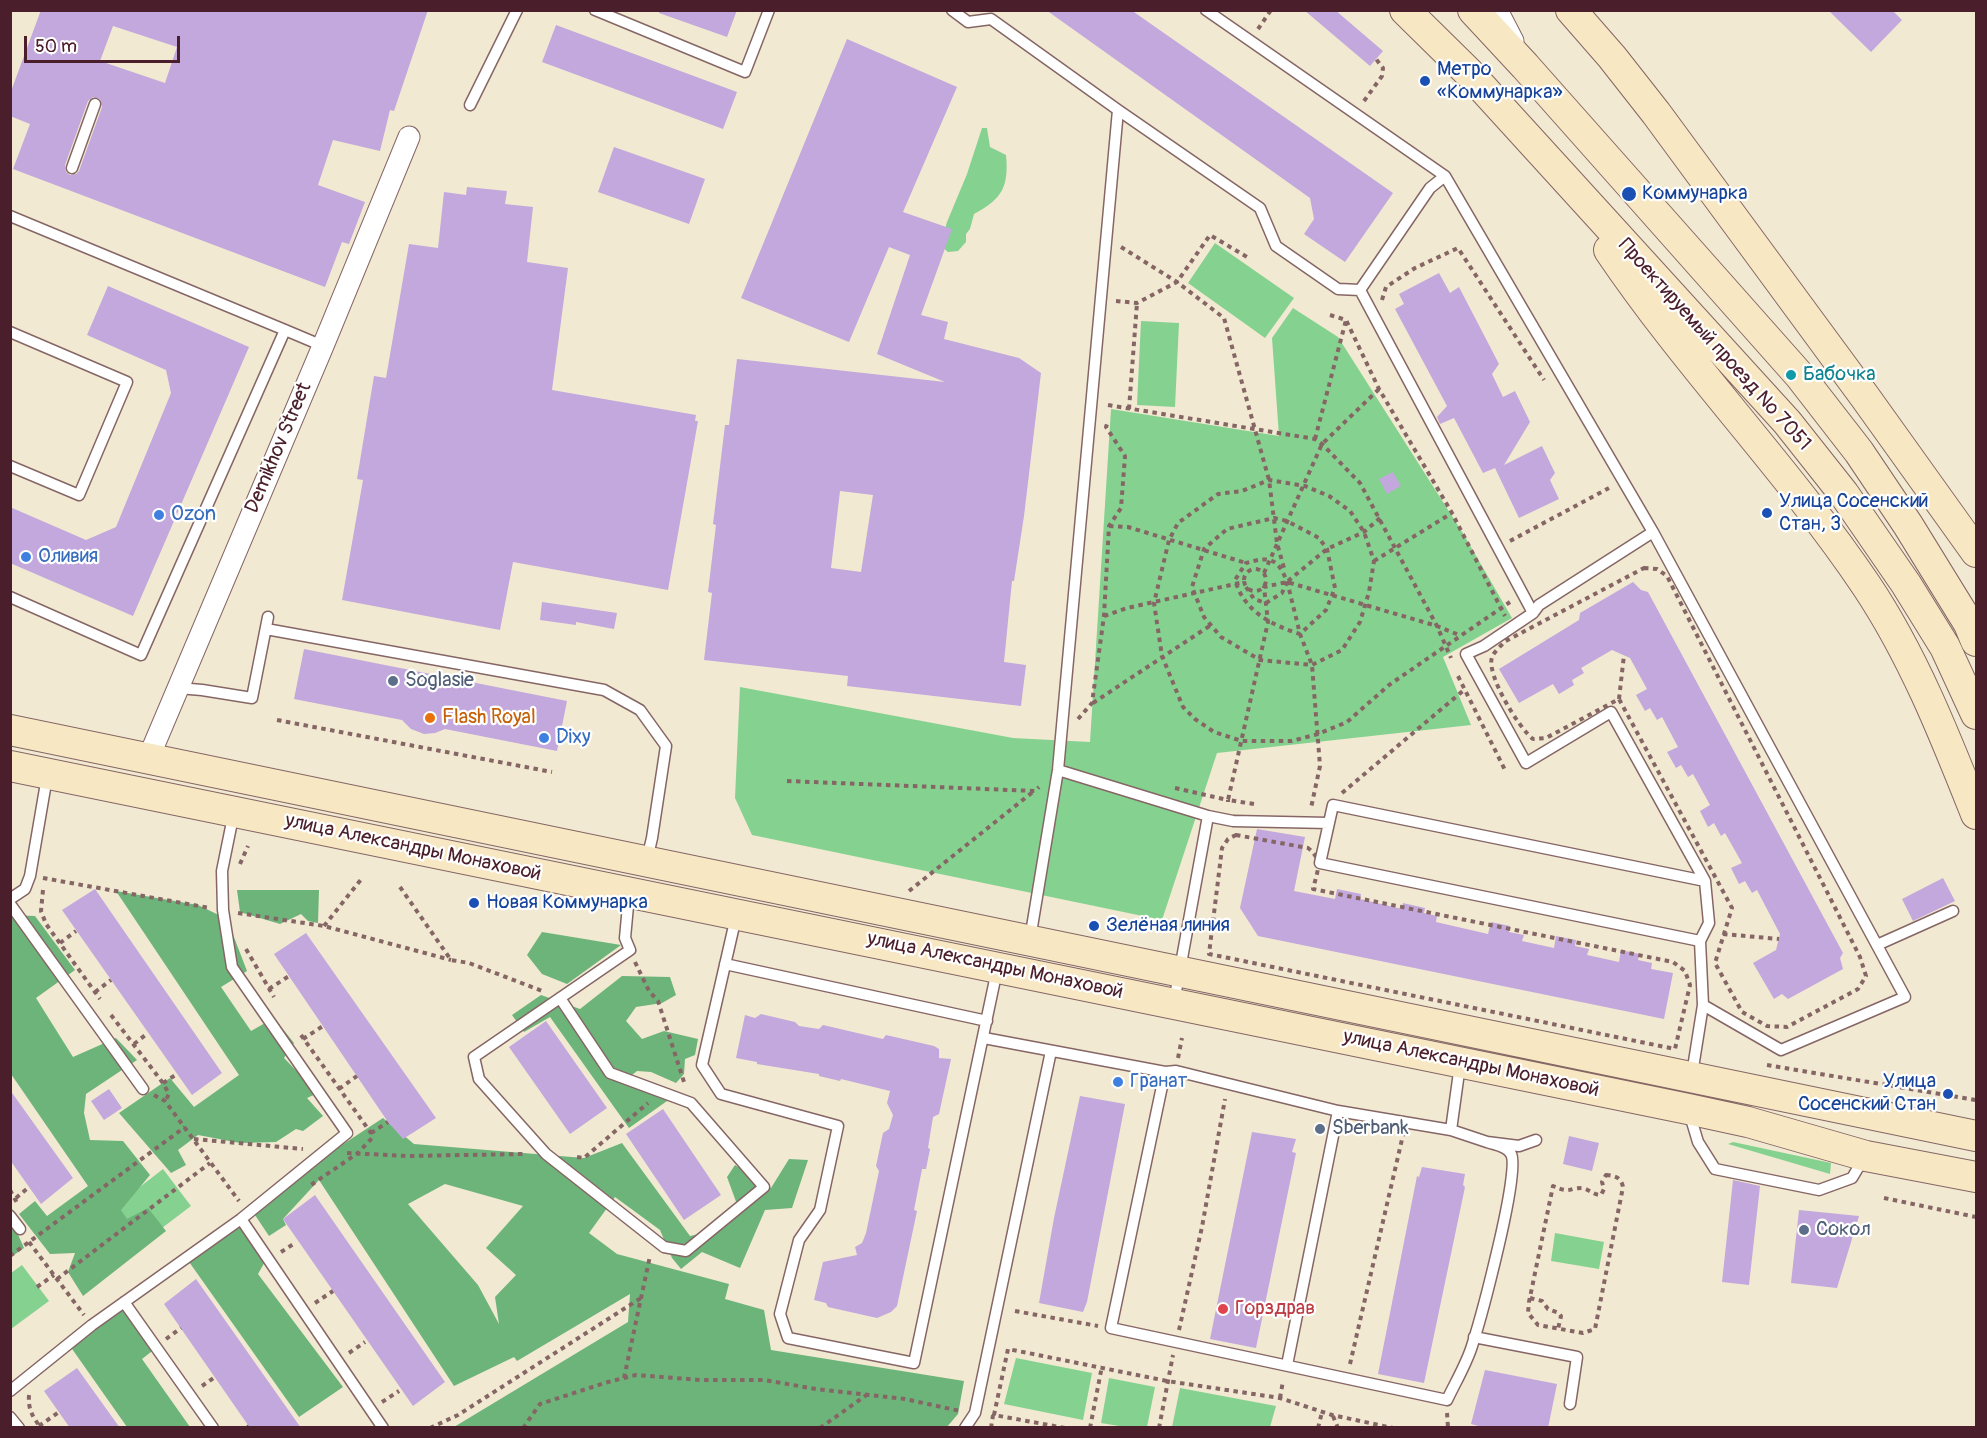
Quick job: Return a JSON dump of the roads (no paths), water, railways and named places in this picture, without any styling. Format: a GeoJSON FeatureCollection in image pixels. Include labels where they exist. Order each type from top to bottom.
{"type":"FeatureCollection","features":[{"type":"Feature","properties":{"kind":"main road","name":"Проектируемый проезд № 7051"},"geometry":{"type":"LineString","coordinates":[[1405,10],[1469,73],[1787,422],[1844,494],[1906,584],[1939,638],[1977,714]]}},
{"type":"Feature","properties":{"kind":"main road","name":"Проектируемый проезд № 7051"},"geometry":{"type":"LineString","coordinates":[[1473,10],[1526,66],[1806,384],[1859,452],[1908,525],[1969,624],[1977,641]]}},
{"type":"Feature","properties":{"kind":"main road"},"geometry":{"type":"LineString","coordinates":[[1571,10],[1612,57],[1663,122],[1977,552]]}},
{"type":"Feature","properties":{"kind":"main road"},"geometry":{"type":"LineString","coordinates":[[1554,167],[1628,277],[1676,342],[1824,527],[1867,586],[1898,639],[1936,713],[1977,814]]}},
{"type":"Feature","properties":{"kind":"main road","name":"улица Александры Монаховой"},"geometry":{"type":"LineString","coordinates":[[10,730],[1180,971],[1694,1065],[1977,1136]]}},
{"type":"Feature","properties":{"kind":"main road","name":"улица Александры Монаховой"},"geometry":{"type":"LineString","coordinates":[[10,766],[1688,1109],[1748,1122],[1866,1156],[1977,1177]]}},
{"type":"Feature","properties":{"kind":"street"},"geometry":{"type":"LineString","coordinates":[[1497,10],[1526,66]]}},
{"type":"Feature","properties":{"kind":"street","name":"Demikhov Street"},"geometry":{"type":"LineString","coordinates":[[148,759],[409,137]]}},
{"type":"Feature","properties":{"kind":"lane"},"geometry":{"type":"LineString","coordinates":[[470,105],[518,10]]}},
{"type":"Feature","properties":{"kind":"lane"},"geometry":{"type":"LineString","coordinates":[[595,10],[745,72],[769,10]]}},
{"type":"Feature","properties":{"kind":"lane"},"geometry":{"type":"LineString","coordinates":[[952,10],[968,22],[991,19],[1260,208],[1276,246],[1338,289],[1360,290]]}},
{"type":"Feature","properties":{"kind":"lane"},"geometry":{"type":"LineString","coordinates":[[1206,10],[1445,176],[1653,532],[1905,997],[1781,1050],[1703,1005]]}},
{"type":"Feature","properties":{"kind":"lane"},"geometry":{"type":"LineString","coordinates":[[72,168],[95,104]]}},
{"type":"Feature","properties":{"kind":"lane"},"geometry":{"type":"LineString","coordinates":[[1030,941],[1058,770],[1118,110]]}},
{"type":"Feature","properties":{"kind":"lane"},"geometry":{"type":"LineString","coordinates":[[1360,290],[1430,188],[1445,176]]}},
{"type":"Feature","properties":{"kind":"lane"},"geometry":{"type":"LineString","coordinates":[[10,216],[323,346]]}},
{"type":"Feature","properties":{"kind":"lane"},"geometry":{"type":"LineString","coordinates":[[1360,290],[1533,614]]}},
{"type":"Feature","properties":{"kind":"lane"},"geometry":{"type":"LineString","coordinates":[[10,597],[141,655],[285,330]]}},
{"type":"Feature","properties":{"kind":"lane"},"geometry":{"type":"LineString","coordinates":[[10,332],[127,382],[79,495],[10,466]]}},
{"type":"Feature","properties":{"kind":"lane"},"geometry":{"type":"LineString","coordinates":[[1653,532],[1539,605],[1533,614],[1484,646],[1466,654],[1526,763],[1611,712],[1705,881],[1709,923],[1700,941],[1703,1005],[1694,1065]]}},
{"type":"Feature","properties":{"kind":"lane"},"geometry":{"type":"LineString","coordinates":[[178,688],[252,698],[268,617]]}},
{"type":"Feature","properties":{"kind":"lane"},"geometry":{"type":"LineString","coordinates":[[266,629],[604,690],[640,711],[666,746],[652,838],[646,862]]}},
{"type":"Feature","properties":{"kind":"lane"},"geometry":{"type":"LineString","coordinates":[[1058,770],[1208,816],[1233,821],[1329,823]]}},
{"type":"Feature","properties":{"kind":"lane"},"geometry":{"type":"LineString","coordinates":[[10,899],[25,889],[30,876],[48,773]]}},
{"type":"Feature","properties":{"kind":"lane"},"geometry":{"type":"LineString","coordinates":[[1700,941],[1320,863],[1333,805],[1705,881]]}},
{"type":"Feature","properties":{"kind":"lane"},"geometry":{"type":"LineString","coordinates":[[10,1391],[92,1325],[240,1219],[347,1133],[231,968],[223,910],[222,871],[234,811]]}},
{"type":"Feature","properties":{"kind":"lane"},"geometry":{"type":"LineString","coordinates":[[1173,1003],[1208,816]]}},
{"type":"Feature","properties":{"kind":"lane"},"geometry":{"type":"LineString","coordinates":[[560,998],[610,1073],[691,1103],[764,1187],[686,1251],[664,1247],[546,1154],[479,1079],[474,1057],[560,998],[630,951],[625,938],[629,892]]}},
{"type":"Feature","properties":{"kind":"lane"},"geometry":{"type":"LineString","coordinates":[[10,904],[143,1089]]}},
{"type":"Feature","properties":{"kind":"lane"},"geometry":{"type":"LineString","coordinates":[[1877,945],[1953,910]]}},
{"type":"Feature","properties":{"kind":"lane"},"geometry":{"type":"LineString","coordinates":[[737,914],[702,1065],[722,1094],[838,1126],[820,1210],[799,1240],[780,1314],[788,1338],[914,1363],[998,967]]}},
{"type":"Feature","properties":{"kind":"lane"},"geometry":{"type":"LineString","coordinates":[[725,964],[987,1021]]}},
{"type":"Feature","properties":{"kind":"lane"},"geometry":{"type":"LineString","coordinates":[[984,1038],[1165,1072],[1176,1071],[1338,1111],[1451,1130],[1506,1148],[1514,1163],[1510,1198],[1471,1348],[1447,1400],[1111,1328],[1165,1072]]}},
{"type":"Feature","properties":{"kind":"lane"},"geometry":{"type":"LineString","coordinates":[[965,1428],[975,1413],[1051,1051]]}},
{"type":"Feature","properties":{"kind":"lane"},"geometry":{"type":"LineString","coordinates":[[1451,1130],[1460,1062]]}},
{"type":"Feature","properties":{"kind":"lane"},"geometry":{"type":"LineString","coordinates":[[1688,1109],[1698,1142],[1714,1169],[1819,1190],[1852,1178],[1866,1156]]}},
{"type":"Feature","properties":{"kind":"lane"},"geometry":{"type":"LineString","coordinates":[[1287,1365],[1338,1111]]}},
{"type":"Feature","properties":{"kind":"lane"},"geometry":{"type":"LineString","coordinates":[[1487,1142],[1519,1146],[1536,1140]]}},
{"type":"Feature","properties":{"kind":"lane"},"geometry":{"type":"LineString","coordinates":[[10,1216],[20,1229]]}},
{"type":"Feature","properties":{"kind":"lane"},"geometry":{"type":"LineString","coordinates":[[240,1219],[383,1428]]}},
{"type":"Feature","properties":{"kind":"lane"},"geometry":{"type":"LineString","coordinates":[[124,1302],[213,1428]]}},
{"type":"Feature","properties":{"kind":"lane"},"geometry":{"type":"LineString","coordinates":[[1474,1337],[1577,1357],[1570,1404]]}},
{"type":"Feature","properties":{"kind":"lane"},"geometry":{"type":"LineString","coordinates":[[10,1417],[19,1428]]}},
{"type":"Feature","properties":{"kind":"place","name":"Метро «Коммунарка»"},"geometry":{"type":"Point","coordinates":[1425,81]}},
{"type":"Feature","properties":{"kind":"place","name":"Коммунарка"},"geometry":{"type":"Point","coordinates":[1629,194]}},
{"type":"Feature","properties":{"kind":"place","name":"Бабочка"},"geometry":{"type":"Point","coordinates":[1791,375]}},
{"type":"Feature","properties":{"kind":"place","name":"Улица Сосенский Стан, 3"},"geometry":{"type":"Point","coordinates":[1767,513]}},
{"type":"Feature","properties":{"kind":"place","name":"Ozon"},"geometry":{"type":"Point","coordinates":[159,515]}},
{"type":"Feature","properties":{"kind":"place","name":"Оливия"},"geometry":{"type":"Point","coordinates":[26,557]}},
{"type":"Feature","properties":{"kind":"place","name":"Soglasie"},"geometry":{"type":"Point","coordinates":[393,681]}},
{"type":"Feature","properties":{"kind":"place","name":"Flash Royal"},"geometry":{"type":"Point","coordinates":[430,718]}},
{"type":"Feature","properties":{"kind":"place","name":"Dixy"},"geometry":{"type":"Point","coordinates":[544,738]}},
{"type":"Feature","properties":{"kind":"place","name":"Новая Коммунарка"},"geometry":{"type":"Point","coordinates":[474,903]}},
{"type":"Feature","properties":{"kind":"place","name":"Зелёная линия"},"geometry":{"type":"Point","coordinates":[1094,926]}},
{"type":"Feature","properties":{"kind":"place","name":"Гранат"},"geometry":{"type":"Point","coordinates":[1118,1082]}},
{"type":"Feature","properties":{"kind":"place","name":"Улица Сосенский Стан"},"geometry":{"type":"Point","coordinates":[1948,1094]}},
{"type":"Feature","properties":{"kind":"place","name":"Sberbank"},"geometry":{"type":"Point","coordinates":[1320,1129]}},
{"type":"Feature","properties":{"kind":"place","name":"Сокол"},"geometry":{"type":"Point","coordinates":[1804,1230]}},
{"type":"Feature","properties":{"kind":"place","name":"Горздрав"},"geometry":{"type":"Point","coordinates":[1223,1309]}}]}
